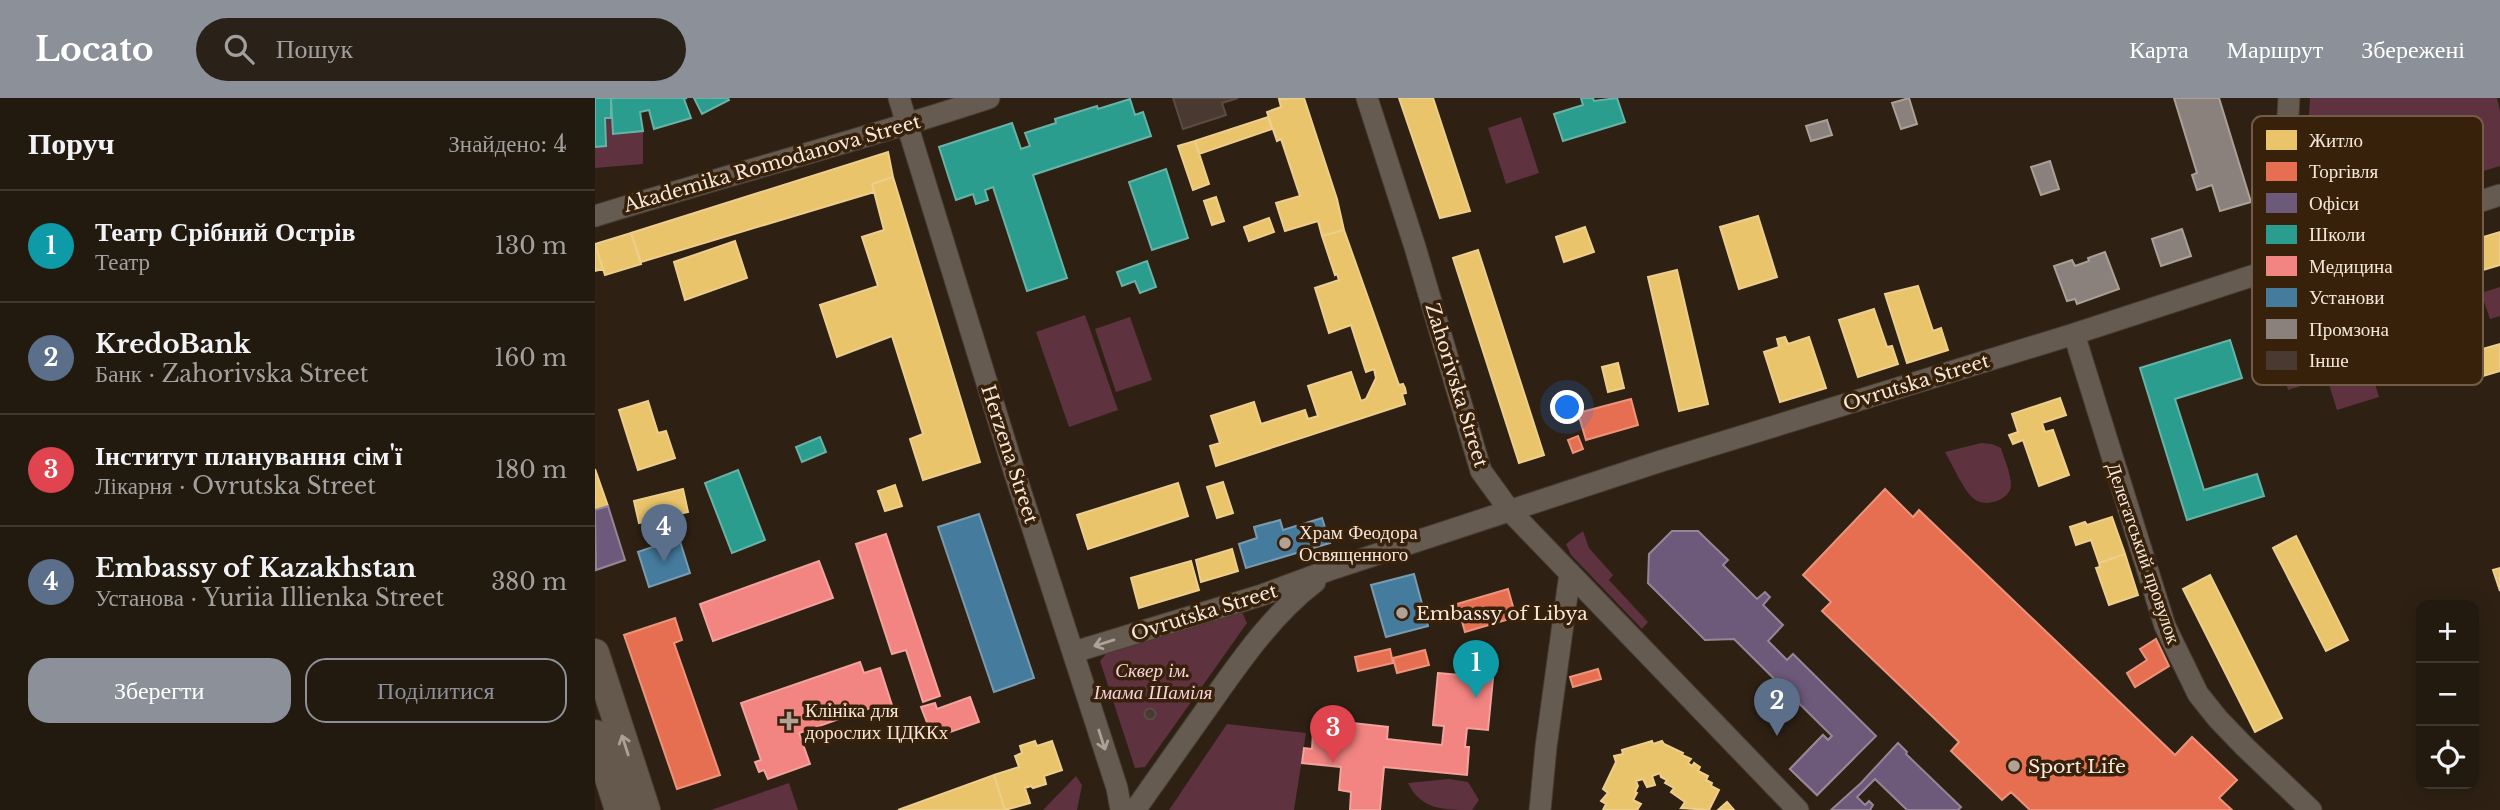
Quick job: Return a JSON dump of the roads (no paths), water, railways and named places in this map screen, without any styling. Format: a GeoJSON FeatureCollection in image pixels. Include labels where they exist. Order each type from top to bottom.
{"type":"FeatureCollection","features":[{"type":"Feature","properties":{"kind":"main road"},"geometry":{"type":"LineString","coordinates":[[595,653],[646,810]]}},
{"type":"Feature","properties":{"kind":"main road"},"geometry":{"type":"LineString","coordinates":[[595,734],[619,810]]}},
{"type":"Feature","properties":{"kind":"street","name":"Herzena Street"},"geometry":{"type":"LineString","coordinates":[[899,98],[1015,474],[1117,788],[1121,810]]}},
{"type":"Feature","properties":{"kind":"street","name":"Akademika Romodanova Street"},"geometry":{"type":"LineString","coordinates":[[595,216],[704,182],[908,125],[989,98]]}},
{"type":"Feature","properties":{"kind":"street","name":"Zahorivska Street"},"geometry":{"type":"LineString","coordinates":[[1367,98],[1415,247],[1481,471],[1510,511],[1798,810]]}},
{"type":"Feature","properties":{"kind":"street"},"geometry":{"type":"LineString","coordinates":[[2289,116],[2290,98]]}},
{"type":"Feature","properties":{"kind":"street","name":"Ovrutska Street"},"geometry":{"type":"LineString","coordinates":[[2483,201],[2500,195]]}},
{"type":"Feature","properties":{"kind":"street","name":"Ovrutska Street"},"geometry":{"type":"LineString","coordinates":[[1074,652],[1262,595],[1332,569],[1661,461],[2074,334],[2252,276]]}},
{"type":"Feature","properties":{"kind":"street","name":"Делегатський провулок"},"geometry":{"type":"LineString","coordinates":[[2074,334],[2165,626],[2198,694],[2236,738],[2311,810]]}},
{"type":"Feature","properties":{"kind":"street","name":"Ovrutska Street"},"geometry":{"type":"LineString","coordinates":[[1135,810],[1271,622],[1295,597],[1332,569]]}},
{"type":"Feature","properties":{"kind":"street"},"geometry":{"type":"LineString","coordinates":[[1540,810],[1570,573]]}},
{"type":"Feature","properties":{"kind":"place","name":"Храм Феодора Освященного"},"geometry":{"type":"Point","coordinates":[1285,543]}},
{"type":"Feature","properties":{"kind":"place","name":"Embassy of Kazakhstan"},"geometry":{"type":"Point","coordinates":[664,562]}},
{"type":"Feature","properties":{"kind":"place","name":"Embassy of Libya"},"geometry":{"type":"Point","coordinates":[1402,613]}},
{"type":"Feature","properties":{"kind":"place","name":"Театр Срібний Острів"},"geometry":{"type":"Point","coordinates":[1476,698]}},
{"type":"Feature","properties":{"kind":"place","name":"Клініка для дорослих ЦДККх"},"geometry":{"type":"Point","coordinates":[789,721]}},
{"type":"Feature","properties":{"kind":"place","name":"KredoBank"},"geometry":{"type":"Point","coordinates":[1777,736]}},
{"type":"Feature","properties":{"kind":"place","name":"Інститут планування сім'ї"},"geometry":{"type":"Point","coordinates":[1333,763]}},
{"type":"Feature","properties":{"kind":"place","name":"Sport Life"},"geometry":{"type":"Point","coordinates":[2014,766]}},
{"type":"Feature","properties":{"kind":"park label","name":"Сквер ім. Імама Шаміля"},"geometry":{"type":"Point","coordinates":[1153,681]}}]}
